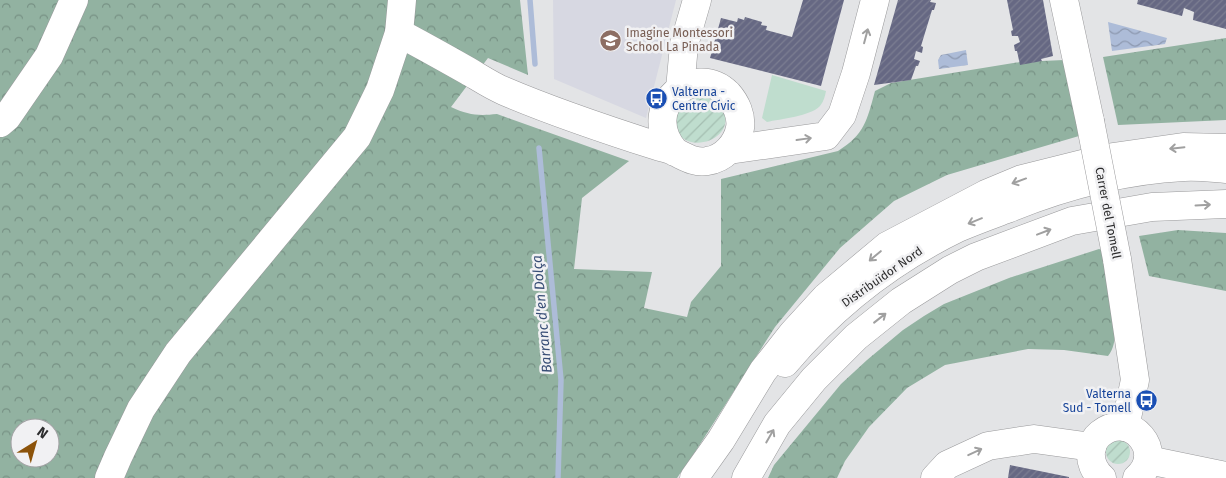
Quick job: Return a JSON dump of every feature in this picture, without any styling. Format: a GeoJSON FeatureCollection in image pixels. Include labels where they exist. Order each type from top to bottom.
{"type":"FeatureCollection","features":[{"type":"Feature","properties":{"kind":"main road"},"geometry":{"type":"LineString","coordinates":[[0,123],[7,117],[49,56],[74,0]]}},
{"type":"Feature","properties":{"kind":"main road"},"geometry":{"type":"LineString","coordinates":[[109,478],[140,409],[178,353],[357,137],[380,90],[398,33],[402,0]]}},
{"type":"Feature","properties":{"kind":"main road"},"geometry":{"type":"LineString","coordinates":[[680,89],[684,45],[697,0]]}},
{"type":"Feature","properties":{"kind":"main road"},"geometry":{"type":"LineString","coordinates":[[729,150],[826,136],[842,115],[856,73],[876,0]]}},
{"type":"Feature","properties":{"kind":"main road","name":"Carrer del Tomell"},"geometry":{"type":"LineString","coordinates":[[1064,0],[1117,259],[1136,380],[1125,427]]}},
{"type":"Feature","properties":{"kind":"main road"},"geometry":{"type":"LineString","coordinates":[[398,33],[503,90],[621,135],[675,152],[691,160],[709,161],[720,156],[729,150],[736,139],[740,127],[739,114],[735,102],[727,93],[716,86],[704,83],[691,84],[680,89],[672,96],[662,114],[662,124],[666,139],[675,152]]}},
{"type":"Feature","properties":{"kind":"main road"},"geometry":{"type":"LineString","coordinates":[[621,135],[662,124]]}},
{"type":"Feature","properties":{"kind":"main road"},"geometry":{"type":"LineString","coordinates":[[721,440],[763,371],[793,333],[826,297],[887,246],[986,194],[1022,179],[1116,157],[1183,147],[1226,148]]}},
{"type":"Feature","properties":{"kind":"main road","name":"Distribuïdor Nord"},"geometry":{"type":"LineString","coordinates":[[694,478],[721,440],[802,342],[848,299],[908,256],[958,228],[1048,192],[1115,176],[1185,167],[1226,169]]}},
{"type":"Feature","properties":{"kind":"main road"},"geometry":{"type":"LineString","coordinates":[[746,478],[777,424],[828,365],[856,337],[901,301],[950,270],[976,257],[1072,221],[1152,207],[1226,204]]}},
{"type":"Feature","properties":{"kind":"main road"},"geometry":{"type":"LineString","coordinates":[[935,478],[948,465],[988,446],[1034,440],[1096,469],[1097,437],[1105,430],[1114,427],[1125,427],[1134,430],[1142,437],[1147,446],[1143,469],[1226,476]]}},
{"type":"Feature","properties":{"kind":"shaded area","name":"Imagine Montessori School La Pinada"},"geometry":{"type":"Polygon","coordinates":[[[553,0],[676,0],[646,118],[554,79],[553,0]]]}},
{"type":"Feature","properties":{"kind":"green space"},"geometry":{"type":"Polygon","coordinates":[[[0,0],[520,0],[528,75],[488,58],[451,107],[473,114],[497,114],[629,161],[582,198],[574,269],[652,272],[644,308],[687,317],[691,302],[721,266],[721,179],[838,151],[854,139],[864,126],[875,91],[891,83],[1020,62],[1064,60],[1079,136],[947,175],[894,201],[840,248],[775,327],[677,478],[0,478],[0,0]]]}},
{"type":"Feature","properties":{"kind":"green space"},"geometry":{"type":"Polygon","coordinates":[[[1226,38],[1226,120],[1118,125],[1103,57],[1226,38]]]}},
{"type":"Feature","properties":{"kind":"green space"},"geometry":{"type":"Polygon","coordinates":[[[772,75],[826,91],[825,97],[820,106],[810,112],[767,122],[762,118],[772,75]]]}},
{"type":"Feature","properties":{"kind":"green space"},"geometry":{"type":"Polygon","coordinates":[[[692,93],[717,99],[724,112],[725,122],[722,131],[715,138],[706,142],[696,143],[687,141],[680,135],[675,126],[675,110],[692,93]]]}},
{"type":"Feature","properties":{"kind":"green space"},"geometry":{"type":"Polygon","coordinates":[[[1178,230],[1226,233],[1226,291],[1149,276],[1139,236],[1178,230]]]}},
{"type":"Feature","properties":{"kind":"green space"},"geometry":{"type":"Polygon","coordinates":[[[1099,249],[1102,250],[1115,320],[1113,347],[1108,356],[1064,350],[1028,349],[945,365],[907,388],[869,427],[845,461],[837,478],[768,478],[774,465],[841,384],[903,330],[944,304],[1009,278],[1099,249]]]}},
{"type":"Feature","properties":{"kind":"green space"},"geometry":{"type":"Polygon","coordinates":[[[1118,440],[1123,441],[1129,447],[1129,457],[1123,463],[1118,464],[1113,463],[1107,457],[1106,452],[1107,447],[1113,441],[1118,440]]]}},
{"type":"Feature","properties":{"kind":"water"},"geometry":{"type":"Polygon","coordinates":[[[1108,22],[1167,38],[1165,44],[1112,51],[1108,22]]]}},
{"type":"Feature","properties":{"kind":"water"},"geometry":{"type":"Polygon","coordinates":[[[966,50],[968,65],[939,69],[938,60],[941,55],[966,50]]]}},
{"type":"Feature","properties":{"kind":"building"},"geometry":{"type":"Polygon","coordinates":[[[803,0],[844,0],[821,86],[710,58],[721,18],[737,22],[738,18],[744,20],[745,17],[762,22],[761,25],[767,26],[766,30],[792,37],[803,0]]]}},
{"type":"Feature","properties":{"kind":"building"},"geometry":{"type":"Polygon","coordinates":[[[898,0],[931,0],[930,2],[936,3],[921,46],[923,47],[922,53],[916,51],[914,59],[920,61],[911,80],[874,85],[898,0]]]}},
{"type":"Feature","properties":{"kind":"building"},"geometry":{"type":"Polygon","coordinates":[[[1007,0],[1043,0],[1053,56],[1041,59],[1042,61],[1020,65],[1014,45],[1020,42],[1018,36],[1012,36],[1011,31],[1013,30],[1007,0]]]}},
{"type":"Feature","properties":{"kind":"building"},"geometry":{"type":"Polygon","coordinates":[[[1138,0],[1226,0],[1226,29],[1193,20],[1194,12],[1184,8],[1182,16],[1137,4],[1138,0]]]}},
{"type":"Feature","properties":{"kind":"building"},"geometry":{"type":"Polygon","coordinates":[[[1010,465],[1069,477],[1069,478],[1008,478],[1010,465]]]}},
{"type":"Feature","properties":{"kind":"waterway","name":"Barranc d'en Dolça"},"geometry":{"type":"LineString","coordinates":[[530,0],[535,64]]}},
{"type":"Feature","properties":{"kind":"waterway","name":"Barranc d'en Dolça"},"geometry":{"type":"LineString","coordinates":[[539,148],[561,380],[558,478]]}},
{"type":"Feature","properties":{"kind":"place","name":"Imagine Montessori School La Pinada"},"geometry":{"type":"Point","coordinates":[610,40]}},
{"type":"Feature","properties":{"kind":"place","name":"Valterna - Centre Cívic"},"geometry":{"type":"Point","coordinates":[656,99]}},
{"type":"Feature","properties":{"kind":"place","name":"Valterna Sud - Tomell"},"geometry":{"type":"Point","coordinates":[1147,401]}}]}
